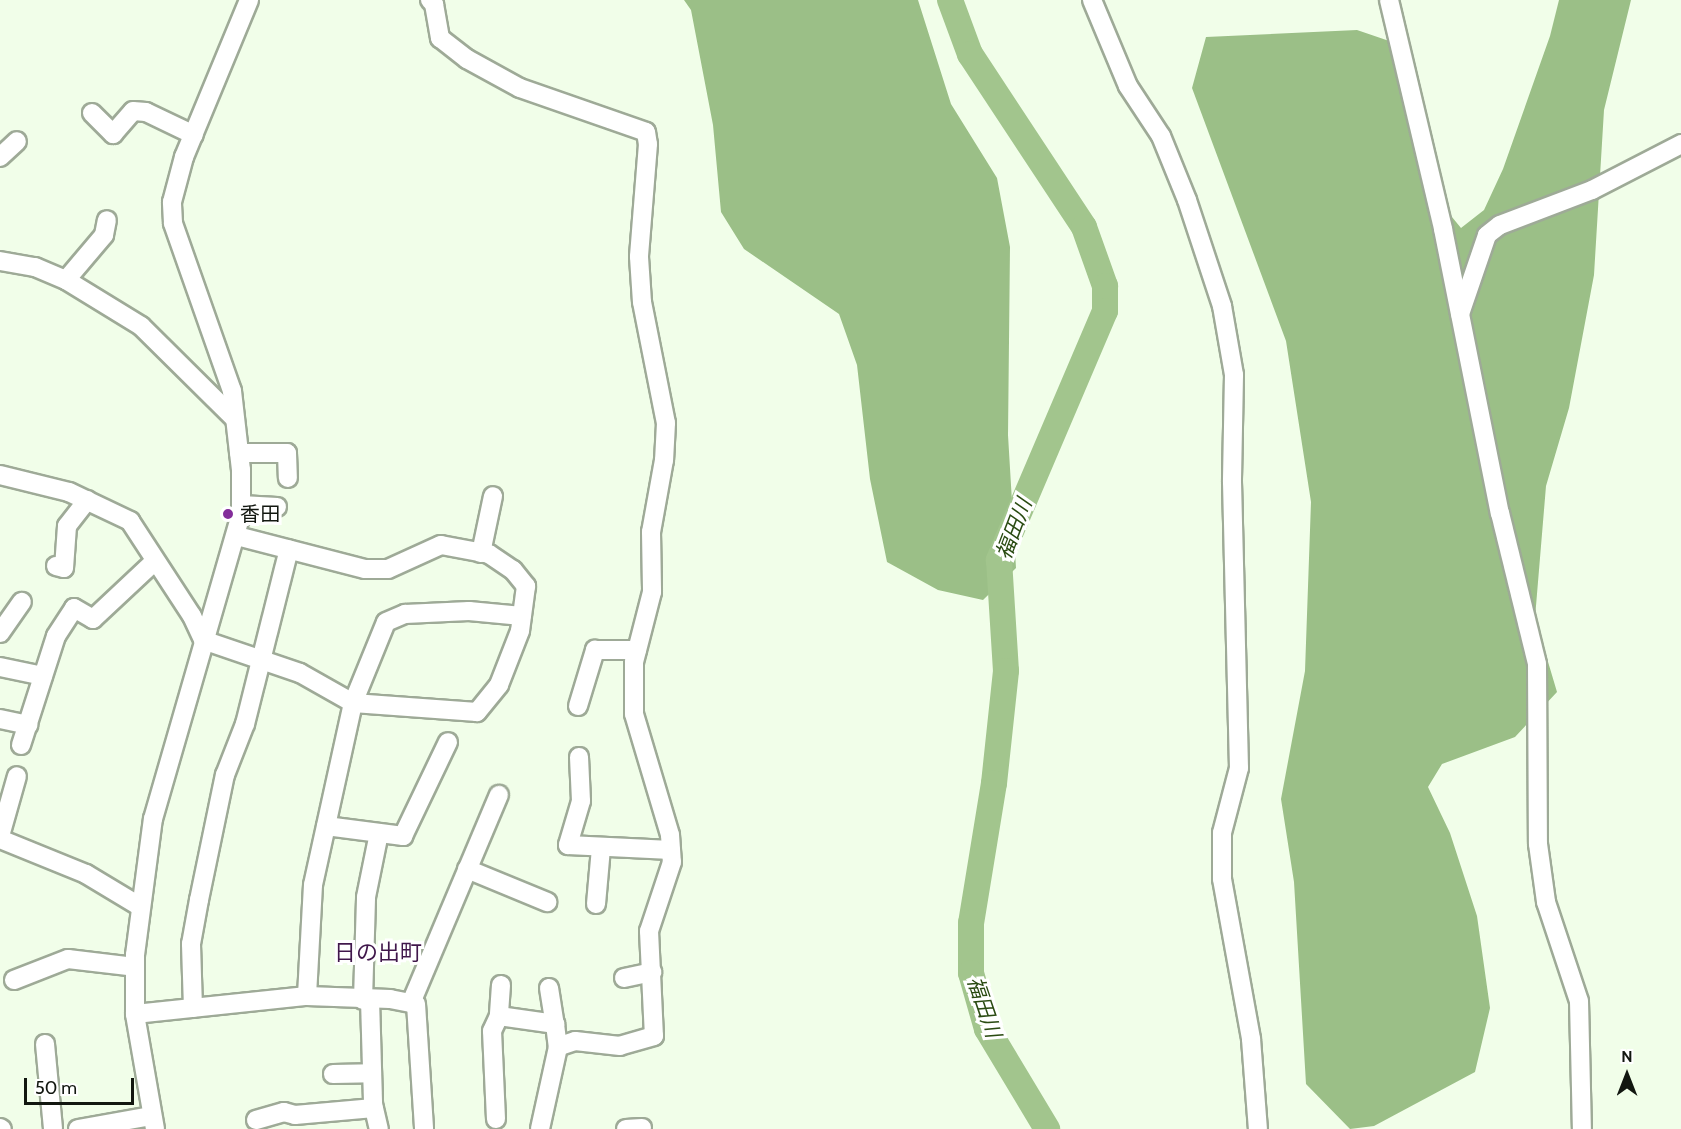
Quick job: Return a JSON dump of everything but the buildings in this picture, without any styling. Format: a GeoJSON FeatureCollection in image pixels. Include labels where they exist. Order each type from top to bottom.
{"type":"FeatureCollection","features":[{"type":"Feature","properties":{"kind":"street"},"geometry":{"type":"LineString","coordinates":[[78,1129],[153,1122],[135,1014],[135,967],[153,819],[203,640],[237,536],[241,506],[239,453],[232,391],[173,223],[175,186],[249,0]]}},
{"type":"Feature","properties":{"kind":"street"},"geometry":{"type":"LineString","coordinates":[[430,0],[434,4],[440,38],[467,59],[520,88],[646,132],[639,256],[642,302],[666,423],[664,460],[651,532],[652,592],[637,650],[634,714],[671,850],[672,862],[649,931],[654,1036],[620,1046],[575,1041],[558,1047]]}},
{"type":"Feature","properties":{"kind":"street"},"geometry":{"type":"LineString","coordinates":[[1092,0],[1128,86],[1161,136],[1187,200],[1222,306],[1234,375],[1232,482],[1239,768],[1222,832],[1222,879],[1251,1039],[1258,1129]]}},
{"type":"Feature","properties":{"kind":"street"},"geometry":{"type":"LineString","coordinates":[[1389,0],[1460,315],[1485,447],[1537,664],[1538,844],[1546,902],[1579,1001],[1582,1129]]}},
{"type":"Feature","properties":{"kind":"street"},"geometry":{"type":"LineString","coordinates":[[92,113],[113,134],[133,111],[146,112],[194,135]]}},
{"type":"Feature","properties":{"kind":"street"},"geometry":{"type":"LineString","coordinates":[[0,157],[17,141]]}},
{"type":"Feature","properties":{"kind":"street"},"geometry":{"type":"LineString","coordinates":[[1460,315],[1487,235],[1500,225],[1592,190],[1681,144]]}},
{"type":"Feature","properties":{"kind":"street"},"geometry":{"type":"LineString","coordinates":[[66,280],[104,235],[107,220]]}},
{"type":"Feature","properties":{"kind":"street"},"geometry":{"type":"LineString","coordinates":[[0,261],[35,267],[66,280],[141,326],[168,348],[235,419]]}},
{"type":"Feature","properties":{"kind":"street"},"geometry":{"type":"LineString","coordinates":[[239,453],[287,453],[288,478]]}},
{"type":"Feature","properties":{"kind":"street"},"geometry":{"type":"LineString","coordinates":[[0,474],[87,500],[130,521],[192,616],[203,640],[300,672],[353,703],[477,712],[499,685],[522,616],[526,586],[513,570],[481,553],[441,546],[388,568],[365,569],[237,536]]}},
{"type":"Feature","properties":{"kind":"street"},"geometry":{"type":"LineString","coordinates":[[481,553],[493,496]]}},
{"type":"Feature","properties":{"kind":"street"},"geometry":{"type":"LineString","coordinates":[[56,566],[64,568],[67,526],[87,500]]}},
{"type":"Feature","properties":{"kind":"street"},"geometry":{"type":"LineString","coordinates":[[241,506],[277,507]]}},
{"type":"Feature","properties":{"kind":"street"},"geometry":{"type":"LineString","coordinates":[[193,1008],[191,945],[225,775],[263,660],[290,549]]}},
{"type":"Feature","properties":{"kind":"street"},"geometry":{"type":"LineString","coordinates":[[21,745],[56,636],[74,608],[93,619],[155,561]]}},
{"type":"Feature","properties":{"kind":"street"},"geometry":{"type":"LineString","coordinates":[[0,633],[22,602]]}},
{"type":"Feature","properties":{"kind":"street"},"geometry":{"type":"LineString","coordinates":[[307,996],[313,885],[353,703],[386,622],[405,614],[470,611],[522,616]]}},
{"type":"Feature","properties":{"kind":"street"},"geometry":{"type":"LineString","coordinates":[[579,706],[595,650],[637,650]]}},
{"type":"Feature","properties":{"kind":"street"},"geometry":{"type":"LineString","coordinates":[[0,667],[43,676]]}},
{"type":"Feature","properties":{"kind":"street"},"geometry":{"type":"LineString","coordinates":[[0,719],[28,725]]}},
{"type":"Feature","properties":{"kind":"street"},"geometry":{"type":"LineString","coordinates":[[326,826],[403,836],[448,742]]}},
{"type":"Feature","properties":{"kind":"street"},"geometry":{"type":"LineString","coordinates":[[579,757],[581,801],[568,845],[671,850]]}},
{"type":"Feature","properties":{"kind":"street"},"geometry":{"type":"LineString","coordinates":[[17,776],[0,837],[86,874],[141,907]]}},
{"type":"Feature","properties":{"kind":"street"},"geometry":{"type":"LineString","coordinates":[[411,1003],[499,795]]}},
{"type":"Feature","properties":{"kind":"street"},"geometry":{"type":"LineString","coordinates":[[379,832],[366,897],[367,1000],[374,1108],[379,1129]]}},
{"type":"Feature","properties":{"kind":"street"},"geometry":{"type":"LineString","coordinates":[[596,904],[601,848]]}},
{"type":"Feature","properties":{"kind":"street"},"geometry":{"type":"LineString","coordinates":[[467,869],[547,902]]}},
{"type":"Feature","properties":{"kind":"street"},"geometry":{"type":"LineString","coordinates":[[14,980],[68,958],[135,967]]}},
{"type":"Feature","properties":{"kind":"street"},"geometry":{"type":"LineString","coordinates":[[624,978],[652,972]]}},
{"type":"Feature","properties":{"kind":"street"},"geometry":{"type":"LineString","coordinates":[[496,1119],[492,1031],[499,1016],[501,986]]}},
{"type":"Feature","properties":{"kind":"street"},"geometry":{"type":"LineString","coordinates":[[540,1129],[558,1047],[549,988]]}},
{"type":"Feature","properties":{"kind":"street"},"geometry":{"type":"LineString","coordinates":[[135,1014],[307,996],[416,1004],[424,1129]]}},
{"type":"Feature","properties":{"kind":"street"},"geometry":{"type":"LineString","coordinates":[[499,1016],[555,1024]]}},
{"type":"Feature","properties":{"kind":"street"},"geometry":{"type":"LineString","coordinates":[[45,1044],[53,1129]]}},
{"type":"Feature","properties":{"kind":"street"},"geometry":{"type":"LineString","coordinates":[[333,1074],[372,1073]]}},
{"type":"Feature","properties":{"kind":"street"},"geometry":{"type":"LineString","coordinates":[[256,1119],[284,1112],[297,1122],[374,1108]]}},
{"type":"Feature","properties":{"kind":"green space"},"geometry":{"type":"Polygon","coordinates":[[[684,0],[918,0],[951,104],[997,178],[1010,247],[1008,435],[1016,568],[983,600],[938,590],[887,562],[870,479],[857,365],[839,314],[744,249],[721,212],[713,125],[691,10],[684,0]]]}},
{"type":"Feature","properties":{"kind":"green space"},"geometry":{"type":"Polygon","coordinates":[[[1559,0],[1631,0],[1604,110],[1594,275],[1569,408],[1546,486],[1535,618],[1557,692],[1515,737],[1442,764],[1428,787],[1450,833],[1477,916],[1490,1008],[1475,1072],[1374,1126],[1350,1129],[1306,1084],[1294,882],[1281,799],[1305,671],[1311,502],[1286,341],[1192,88],[1206,37],[1357,30],[1398,44],[1438,200],[1461,228],[1484,210],[1503,169],[1550,36],[1559,0]]]}},
{"type":"Feature","properties":{"kind":"waterway","name":"福田川"},"geometry":{"type":"LineString","coordinates":[[950,0],[970,54],[1084,227],[1105,286],[1105,311],[999,560],[1006,671],[994,783],[971,923],[971,973],[987,1029],[1047,1129]]}},
{"type":"Feature","properties":{"kind":"place","name":"香田"},"geometry":{"type":"Point","coordinates":[228,514]}},
{"type":"Feature","properties":{"kind":"district","name":"日の出町"},"geometry":{"type":"Point","coordinates":[378,953]}}]}
